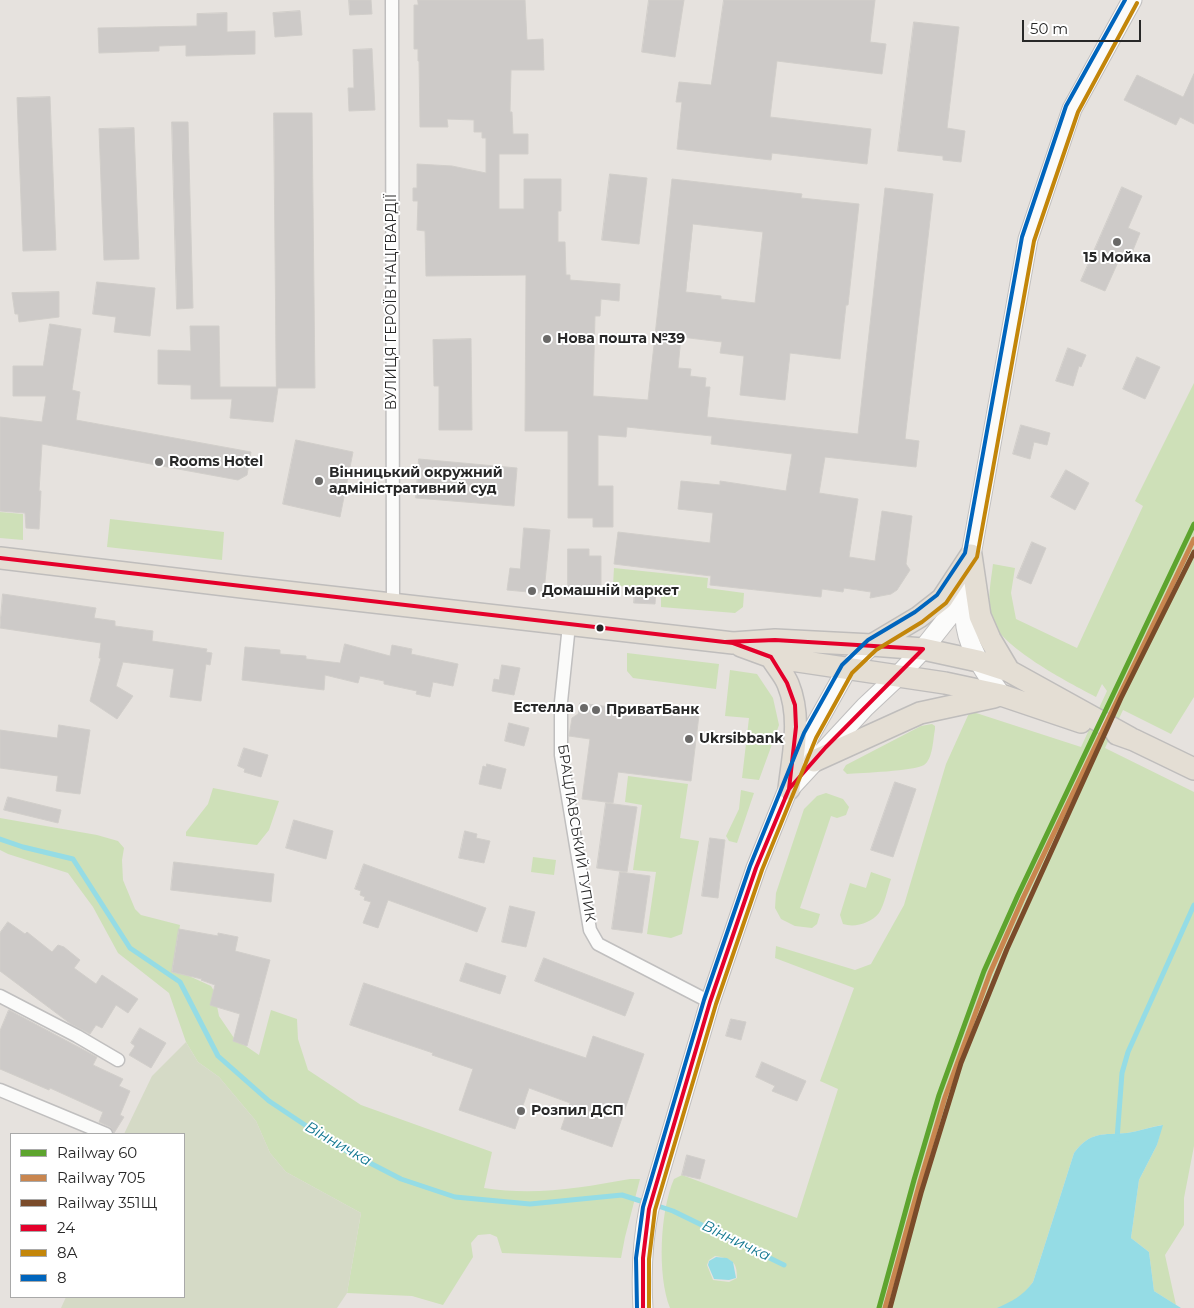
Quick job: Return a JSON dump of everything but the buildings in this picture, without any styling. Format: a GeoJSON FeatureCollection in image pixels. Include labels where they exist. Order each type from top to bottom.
{"type":"FeatureCollection","features":[{"type":"Feature","properties":{"kind":"main road"},"geometry":{"type":"LineString","coordinates":[[1001,695],[978,661],[968,638],[965,617],[971,555],[1028,239],[1072,108],[1132,0]]}},
{"type":"Feature","properties":{"kind":"main road"},"geometry":{"type":"LineString","coordinates":[[643,1308],[643,1245],[651,1204],[710,1002],[756,868],[810,735],[847,669],[872,645],[912,621],[942,599],[971,555]]}},
{"type":"Feature","properties":{"kind":"main road"},"geometry":{"type":"LineString","coordinates":[[788,789],[865,707],[898,676],[950,614],[971,555]]}},
{"type":"Feature","properties":{"kind":"main road"},"geometry":{"type":"LineString","coordinates":[[971,555],[980,616],[990,639],[1009,671]]}},
{"type":"Feature","properties":{"kind":"main road"},"geometry":{"type":"LineString","coordinates":[[0,558],[733,643],[775,640],[922,649],[978,661],[1009,671],[1130,738],[1194,769]]}},
{"type":"Feature","properties":{"kind":"main road"},"geometry":{"type":"LineString","coordinates":[[733,643],[771,657],[898,676],[1001,695],[1130,738]]}},
{"type":"Feature","properties":{"kind":"main road"},"geometry":{"type":"LineString","coordinates":[[771,657],[787,683],[795,705],[796,728],[788,789]]}},
{"type":"Feature","properties":{"kind":"main road"},"geometry":{"type":"LineString","coordinates":[[814,761],[920,713],[1001,695]]}},
{"type":"Feature","properties":{"kind":"street","name":"ВУЛИЦЯ ГЕРОЇВ НАЦГВАРДІЇ"},"geometry":{"type":"LineString","coordinates":[[392,0],[393,604]]}},
{"type":"Feature","properties":{"kind":"street","name":"БРАЦЛАВСЬКИЙ ТУПИК"},"geometry":{"type":"LineString","coordinates":[[569,625],[561,702],[561,754],[590,930],[598,944],[710,1002]]}},
{"type":"Feature","properties":{"kind":"street"},"geometry":{"type":"LineString","coordinates":[[0,996],[77,1036],[118,1060]]}},
{"type":"Feature","properties":{"kind":"street"},"geometry":{"type":"LineString","coordinates":[[0,1090],[104,1133]]}},
{"type":"Feature","properties":{"kind":"green space"},"geometry":{"type":"Polygon","coordinates":[[[1194,383],[1194,697],[1171,734],[1123,710],[1105,748],[1194,792],[1194,1146],[1184,1198],[1184,1225],[1165,1255],[1176,1305],[1154,1291],[1149,1252],[1131,1238],[1139,1180],[1157,1145],[1162,1125],[1127,1133],[1097,1135],[1086,1141],[1074,1153],[1033,1282],[1019,1298],[1023,1308],[670,1308],[663,1278],[662,1243],[669,1192],[674,1179],[682,1175],[797,1218],[838,1089],[820,1081],[854,988],[775,958],[776,946],[855,970],[871,964],[904,905],[946,764],[970,711],[1081,747],[1107,691],[1102,684],[1096,697],[1036,663],[1006,640],[996,628],[991,617],[989,597],[993,564],[1015,568],[1011,593],[1016,619],[1077,648],[1143,506],[1135,501],[1194,383]],[[715,1256],[709,1260],[707,1265],[713,1280],[729,1282],[737,1278],[735,1264],[715,1256]]]}},
{"type":"Feature","properties":{"kind":"green space"},"geometry":{"type":"Polygon","coordinates":[[[0,512],[23,514],[23,540],[0,538],[0,512]]]}},
{"type":"Feature","properties":{"kind":"green space"},"geometry":{"type":"Polygon","coordinates":[[[110,519],[224,532],[222,560],[107,547],[110,519]]]}},
{"type":"Feature","properties":{"kind":"green space"},"geometry":{"type":"Polygon","coordinates":[[[614,568],[708,578],[707,588],[744,593],[743,607],[735,613],[661,607],[661,591],[613,585],[614,568]]]}},
{"type":"Feature","properties":{"kind":"green space"},"geometry":{"type":"Polygon","coordinates":[[[627,653],[719,664],[716,689],[633,678],[627,671],[627,653]]]}},
{"type":"Feature","properties":{"kind":"green space"},"geometry":{"type":"Polygon","coordinates":[[[730,670],[757,674],[773,698],[779,725],[759,780],[742,778],[749,718],[725,716],[730,670]]]}},
{"type":"Feature","properties":{"kind":"green space"},"geometry":{"type":"Polygon","coordinates":[[[932,724],[935,726],[935,729],[932,749],[924,765],[910,769],[847,774],[843,770],[846,765],[921,726],[932,724]]]}},
{"type":"Feature","properties":{"kind":"green space"},"geometry":{"type":"Polygon","coordinates":[[[628,776],[688,784],[680,838],[699,841],[682,934],[671,938],[647,934],[656,872],[633,870],[642,805],[625,802],[628,776]]]}},
{"type":"Feature","properties":{"kind":"green space"},"geometry":{"type":"Polygon","coordinates":[[[213,788],[279,801],[269,830],[257,845],[186,836],[186,832],[208,804],[213,788]]]}},
{"type":"Feature","properties":{"kind":"green space"},"geometry":{"type":"Polygon","coordinates":[[[741,790],[754,793],[737,843],[729,841],[726,836],[739,809],[741,790]]]}},
{"type":"Feature","properties":{"kind":"green space"},"geometry":{"type":"Polygon","coordinates":[[[826,793],[843,799],[849,807],[846,815],[837,818],[831,816],[800,908],[820,914],[817,924],[812,928],[795,926],[781,919],[775,908],[776,893],[804,809],[817,796],[826,793]]]}},
{"type":"Feature","properties":{"kind":"green space"},"geometry":{"type":"Polygon","coordinates":[[[0,818],[97,835],[118,841],[124,848],[122,860],[123,880],[135,909],[141,915],[180,925],[172,972],[189,976],[211,986],[214,991],[219,1016],[234,1038],[259,1055],[271,1010],[297,1019],[298,1039],[308,1070],[361,1105],[492,1152],[484,1188],[521,1191],[557,1190],[640,1179],[621,1258],[502,1253],[497,1237],[490,1234],[478,1235],[471,1243],[473,1257],[443,1305],[412,1296],[347,1293],[361,1213],[286,1172],[270,1153],[256,1121],[219,1077],[198,1062],[186,1042],[169,993],[118,953],[93,907],[68,873],[0,850],[0,818]]]}},
{"type":"Feature","properties":{"kind":"green space"},"geometry":{"type":"Polygon","coordinates":[[[533,857],[556,860],[554,875],[531,872],[533,857]]]}},
{"type":"Feature","properties":{"kind":"green space"},"geometry":{"type":"Polygon","coordinates":[[[871,872],[891,879],[881,910],[876,917],[862,924],[843,924],[840,915],[850,883],[866,888],[871,872]]]}},
{"type":"Feature","properties":{"kind":"green space"},"geometry":{"type":"Polygon","coordinates":[[[186,1042],[198,1062],[219,1077],[256,1121],[270,1153],[286,1172],[361,1213],[347,1293],[337,1308],[61,1308],[66,1298],[185,1298],[185,1133],[124,1133],[152,1076],[186,1042]]]}},
{"type":"Feature","properties":{"kind":"water"},"geometry":{"type":"Polygon","coordinates":[[[1163,1125],[1157,1145],[1139,1180],[1131,1238],[1149,1252],[1154,1291],[1181,1308],[997,1308],[1021,1295],[1033,1282],[1074,1153],[1080,1146],[1098,1135],[1127,1133],[1163,1125]]]}},
{"type":"Feature","properties":{"kind":"water"},"geometry":{"type":"Polygon","coordinates":[[[716,1257],[727,1258],[733,1262],[736,1278],[729,1280],[714,1279],[708,1265],[709,1261],[716,1257]]]}},
{"type":"Feature","properties":{"kind":"waterway","name":"Вінничка"},"geometry":{"type":"LineString","coordinates":[[0,839],[23,847],[73,859],[130,948],[180,982],[218,1056],[269,1101],[335,1145],[401,1179],[455,1197],[530,1204],[622,1195],[647,1203]]}},
{"type":"Feature","properties":{"kind":"waterway"},"geometry":{"type":"LineString","coordinates":[[1117,1139],[1122,1073],[1128,1052],[1194,905]]}},
{"type":"Feature","properties":{"kind":"waterway","name":"Вінничка"},"geometry":{"type":"LineString","coordinates":[[655,1205],[673,1211],[784,1265]]}},
{"type":"Feature","properties":{"kind":"rail line","name":"60"},"geometry":{"type":"LineString","coordinates":[[879,1308],[939,1095],[984,971],[1018,895],[1194,524]]}},
{"type":"Feature","properties":{"kind":"rail line","name":"705"},"geometry":{"type":"LineString","coordinates":[[885,1308],[945,1097],[990,973],[1023,898],[1194,539]]}},
{"type":"Feature","properties":{"kind":"rail line","name":"351Щ"},"geometry":{"type":"LineString","coordinates":[[890,1308],[921,1193],[961,1063],[1007,949],[1121,698],[1194,552]]}},
{"type":"Feature","properties":{"kind":"transit line","name":"8"},"geometry":{"type":"LineString","coordinates":[[637,1308],[636,1258],[643,1207],[704,1000],[750,866],[804,733],[842,665],[868,640],[915,612],[937,595],[965,553],[1022,237],[1066,106],[1125,0]]}},
{"type":"Feature","properties":{"kind":"transit line","name":"8А"},"geometry":{"type":"LineString","coordinates":[[649,1308],[649,1259],[655,1210],[716,1004],[762,870],[816,738],[852,673],[876,650],[922,622],[946,603],[977,557],[1034,241],[1078,112],[1137,3]]}},
{"type":"Feature","properties":{"kind":"transit line","name":"24"},"geometry":{"type":"LineString","coordinates":[[0,558],[733,643],[771,657],[787,683],[795,705],[796,727],[789,789],[756,868],[710,1002],[649,1209],[643,1258],[643,1308]]}},
{"type":"Feature","properties":{"kind":"transit line","name":"24"},"geometry":{"type":"LineString","coordinates":[[725,642],[775,640],[923,649]]}},
{"type":"Feature","properties":{"kind":"transit line","name":"24"},"geometry":{"type":"LineString","coordinates":[[785,798],[789,789],[826,747],[923,649]]}},
{"type":"Feature","properties":{"kind":"place","name":"15 Мойка"},"geometry":{"type":"Point","coordinates":[1117,242]}},
{"type":"Feature","properties":{"kind":"place","name":"Нова пошта №39"},"geometry":{"type":"Point","coordinates":[547,339]}},
{"type":"Feature","properties":{"kind":"place","name":"Rooms Hotel"},"geometry":{"type":"Point","coordinates":[159,462]}},
{"type":"Feature","properties":{"kind":"place","name":"Вінницький окружний адміністративний суд"},"geometry":{"type":"Point","coordinates":[319,481]}},
{"type":"Feature","properties":{"kind":"place","name":"Домашній маркет"},"geometry":{"type":"Point","coordinates":[532,591]}},
{"type":"Feature","properties":{"kind":"place","name":"Естелла"},"geometry":{"type":"Point","coordinates":[584,708]}},
{"type":"Feature","properties":{"kind":"place","name":"ПриватБанк"},"geometry":{"type":"Point","coordinates":[596,710]}},
{"type":"Feature","properties":{"kind":"place","name":"Ukrsibbank"},"geometry":{"type":"Point","coordinates":[689,739]}},
{"type":"Feature","properties":{"kind":"place","name":"Розпил ДСП"},"geometry":{"type":"Point","coordinates":[521,1111]}}]}
